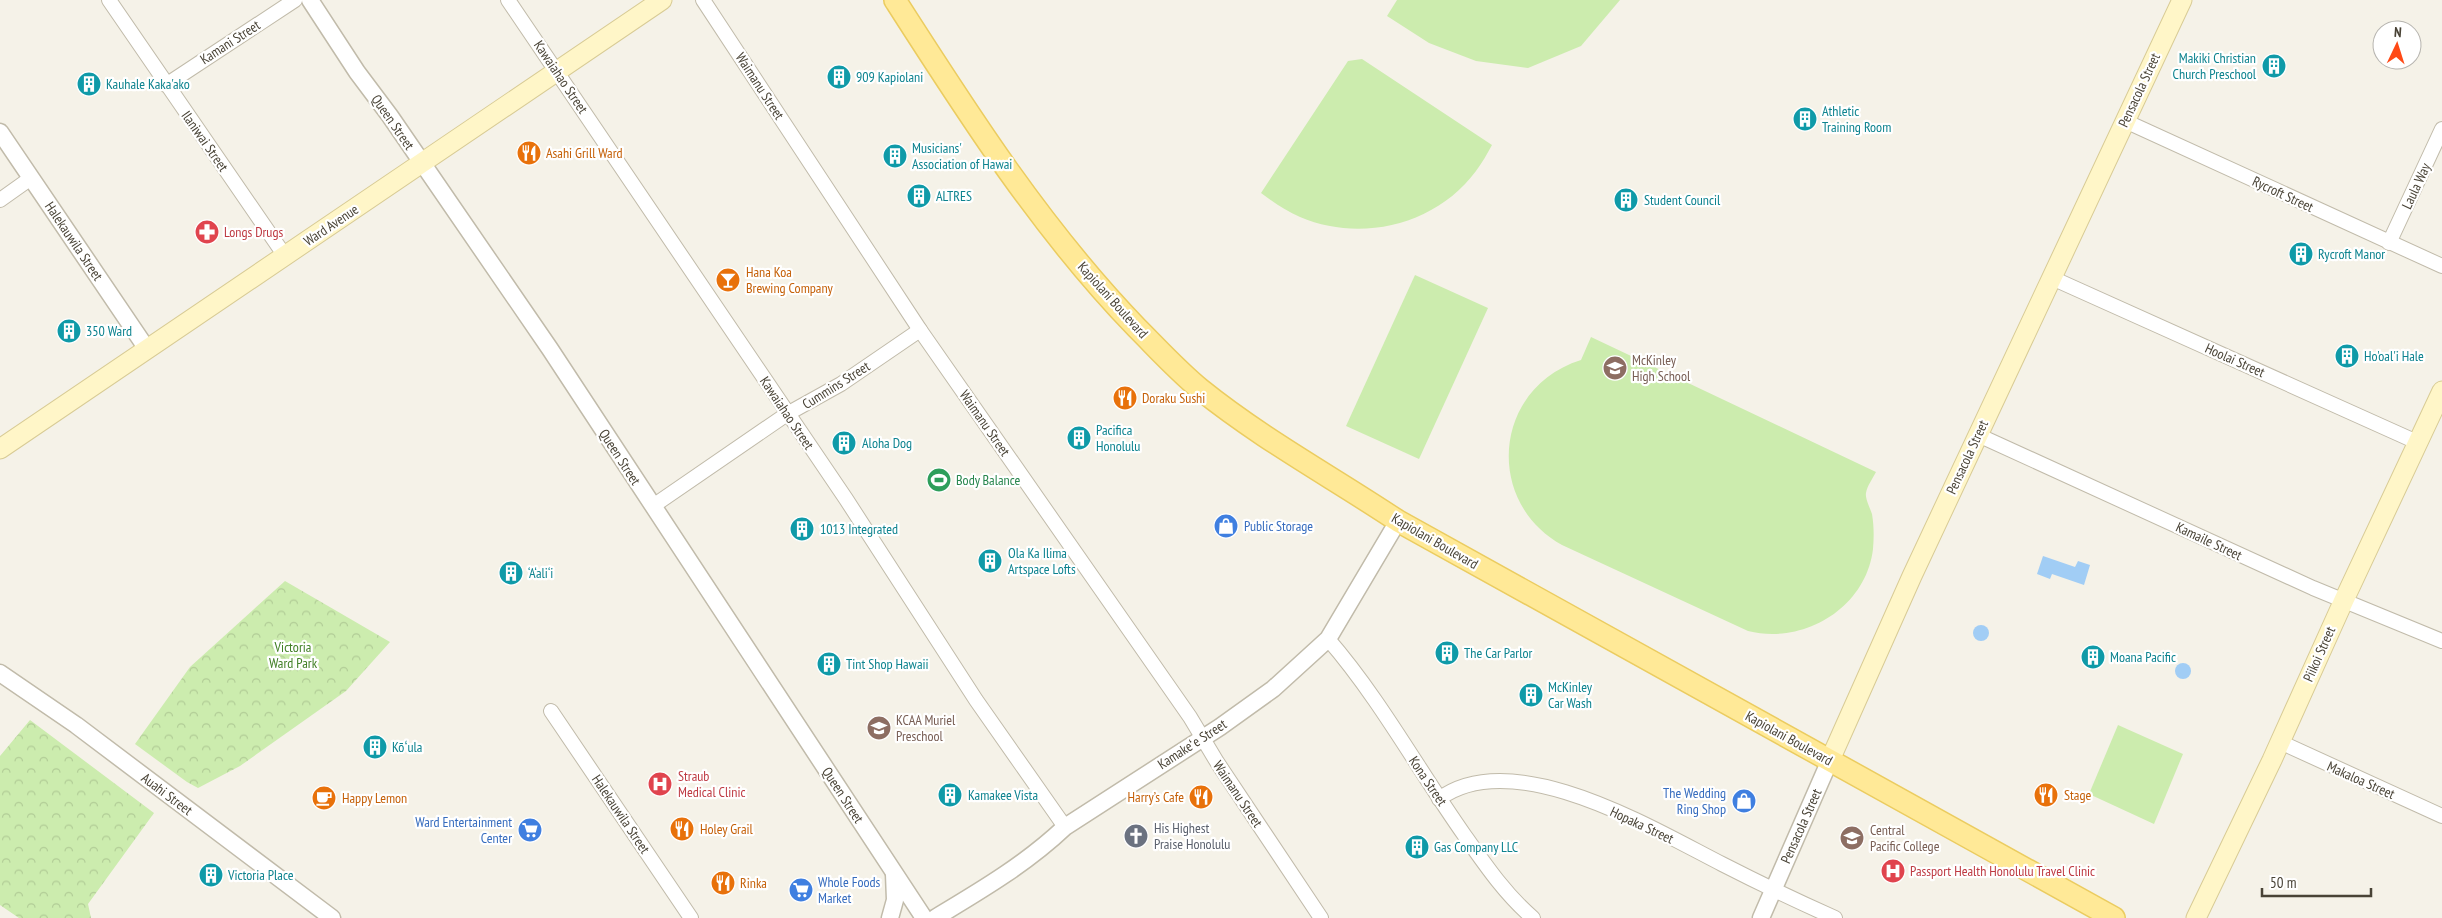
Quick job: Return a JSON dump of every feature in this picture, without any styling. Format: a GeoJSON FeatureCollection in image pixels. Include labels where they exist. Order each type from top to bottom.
{"type":"FeatureCollection","features":[{"type":"Feature","properties":{"kind":"main road","name":"Ward Avenue"},"geometry":{"type":"LineString","coordinates":[[0,449],[662,0]]}},
{"type":"Feature","properties":{"kind":"main road","name":"Kapiolani Boulevard"},"geometry":{"type":"LineString","coordinates":[[894,0],[1043,220],[1109,299],[1171,364],[1200,389],[1275,444],[1398,521],[2114,918]]}},
{"type":"Feature","properties":{"kind":"main road","name":"Pensacola Street"},"geometry":{"type":"LineString","coordinates":[[1830,760],[1907,585],[2182,0]]}},
{"type":"Feature","properties":{"kind":"main road","name":"Piikoi Street"},"geometry":{"type":"LineString","coordinates":[[2196,918],[2280,742],[2442,391]]}},
{"type":"Feature","properties":{"kind":"street","name":"Ilaniwai Street"},"geometry":{"type":"LineString","coordinates":[[109,0],[285,256]]}},
{"type":"Feature","properties":{"kind":"street","name":"Kamani Street"},"geometry":{"type":"LineString","coordinates":[[166,85],[295,0]]}},
{"type":"Feature","properties":{"kind":"street","name":"Queen Street"},"geometry":{"type":"LineString","coordinates":[[310,0],[357,72],[550,349],[924,918]]}},
{"type":"Feature","properties":{"kind":"street","name":"Kawaiahao Street"},"geometry":{"type":"LineString","coordinates":[[508,0],[558,71],[846,499],[976,700],[1064,827]]}},
{"type":"Feature","properties":{"kind":"street","name":"Waimanu Street"},"geometry":{"type":"LineString","coordinates":[[702,0],[920,330],[1135,637],[1321,918]]}},
{"type":"Feature","properties":{"kind":"street","name":"Rycroft Street"},"geometry":{"type":"LineString","coordinates":[[2125,120],[2389,244],[2442,266]]}},
{"type":"Feature","properties":{"kind":"street","name":"Laula Way"},"geometry":{"type":"LineString","coordinates":[[2389,244],[2442,129]]}},
{"type":"Feature","properties":{"kind":"street","name":"Halekauwila Street"},"geometry":{"type":"LineString","coordinates":[[0,132],[147,349]]}},
{"type":"Feature","properties":{"kind":"street"},"geometry":{"type":"LineString","coordinates":[[0,200],[31,178]]}},
{"type":"Feature","properties":{"kind":"street","name":"Hoolai Street"},"geometry":{"type":"LineString","coordinates":[[2052,278],[2419,443]]}},
{"type":"Feature","properties":{"kind":"street","name":"Cummins Street"},"geometry":{"type":"LineString","coordinates":[[653,506],[787,414],[841,384],[920,330]]}},
{"type":"Feature","properties":{"kind":"street","name":"Kamaile Street"},"geometry":{"type":"LineString","coordinates":[[1978,435],[2313,588],[2442,641]]}},
{"type":"Feature","properties":{"kind":"street","name":"Kamakeʻe Street"},"geometry":{"type":"LineString","coordinates":[[935,918],[1021,863],[1047,844],[1064,827],[1202,738],[1273,689],[1328,640],[1398,521]]}},
{"type":"Feature","properties":{"kind":"street","name":"Kona Street"},"geometry":{"type":"LineString","coordinates":[[1328,640],[1352,668],[1439,799],[1512,900],[1534,918]]}},
{"type":"Feature","properties":{"kind":"street","name":"Auahi Street"},"geometry":{"type":"LineString","coordinates":[[0,673],[76,726],[332,918]]}},
{"type":"Feature","properties":{"kind":"street","name":"Halekauwila Street"},"geometry":{"type":"LineString","coordinates":[[551,711],[691,918]]}},
{"type":"Feature","properties":{"kind":"street","name":"Makaloa Street"},"geometry":{"type":"LineString","coordinates":[[2280,742],[2442,816]]}},
{"type":"Feature","properties":{"kind":"street","name":"Pensacola Street"},"geometry":{"type":"LineString","coordinates":[[1761,918],[1830,760]]}},
{"type":"Feature","properties":{"kind":"street","name":"Hopaka Street"},"geometry":{"type":"LineString","coordinates":[[1439,799],[1459,789],[1492,781],[1527,784],[1566,792],[1652,829],[1773,890],[1835,918]]}},
{"type":"Feature","properties":{"kind":"street"},"geometry":{"type":"LineString","coordinates":[[890,918],[896,892],[894,872]]}},
{"type":"Feature","properties":{"kind":"green space"},"geometry":{"type":"Polygon","coordinates":[[[1397,0],[1620,0],[1581,46],[1528,68],[1476,61],[1429,43],[1387,16],[1397,0]]]}},
{"type":"Feature","properties":{"kind":"green space"},"geometry":{"type":"Polygon","coordinates":[[[1362,59],[1492,145],[1476,171],[1459,190],[1440,205],[1419,216],[1396,224],[1372,228],[1323,225],[1295,215],[1261,193],[1348,61],[1362,59]]]}},
{"type":"Feature","properties":{"kind":"green space"},"geometry":{"type":"Polygon","coordinates":[[[1415,275],[1488,308],[1419,459],[1346,426],[1415,275]]]}},
{"type":"Feature","properties":{"kind":"green space"},"geometry":{"type":"Polygon","coordinates":[[[1591,337],[1876,472],[1866,495],[1873,518],[1873,549],[1868,570],[1858,589],[1845,605],[1829,617],[1810,627],[1790,632],[1769,634],[1748,631],[1562,545],[1537,526],[1519,501],[1510,474],[1509,446],[1516,419],[1530,394],[1552,374],[1581,360],[1591,337]]]}},
{"type":"Feature","properties":{"kind":"green space","name":"Victoria Ward Park"},"geometry":{"type":"Polygon","coordinates":[[[285,581],[390,642],[346,691],[240,766],[198,788],[135,744],[190,667],[285,581]]]}},
{"type":"Feature","properties":{"kind":"green space"},"geometry":{"type":"Polygon","coordinates":[[[30,720],[154,813],[88,904],[91,918],[19,918],[0,905],[0,756],[30,720]]]}},
{"type":"Feature","properties":{"kind":"green space"},"geometry":{"type":"Polygon","coordinates":[[[2118,725],[2183,754],[2154,824],[2089,794],[2118,725]]]}},
{"type":"Feature","properties":{"kind":"water"},"geometry":{"type":"Polygon","coordinates":[[[2043,556],[2075,567],[2078,561],[2090,565],[2084,585],[2052,574],[2050,579],[2037,574],[2043,556]]]}},
{"type":"Feature","properties":{"kind":"water"},"geometry":{"type":"Polygon","coordinates":[[[1981,625],[1987,627],[1989,633],[1987,639],[1981,641],[1975,639],[1973,633],[1975,627],[1981,625]]]}},
{"type":"Feature","properties":{"kind":"water"},"geometry":{"type":"Polygon","coordinates":[[[2183,663],[2189,665],[2191,671],[2189,677],[2183,679],[2177,677],[2175,671],[2177,665],[2183,663]]]}},
{"type":"Feature","properties":{"kind":"place","name":"Makiki Christian Church Preschool"},"geometry":{"type":"Point","coordinates":[2274,66]}},
{"type":"Feature","properties":{"kind":"place","name":"909 Kapiolani"},"geometry":{"type":"Point","coordinates":[839,77]}},
{"type":"Feature","properties":{"kind":"place","name":"Kauhale Kaka'ako"},"geometry":{"type":"Point","coordinates":[89,84]}},
{"type":"Feature","properties":{"kind":"place","name":"Athletic Training Room"},"geometry":{"type":"Point","coordinates":[1805,119]}},
{"type":"Feature","properties":{"kind":"place","name":"Asahi Grill Ward"},"geometry":{"type":"Point","coordinates":[529,153]}},
{"type":"Feature","properties":{"kind":"place","name":"Musicians' Association of Hawai"},"geometry":{"type":"Point","coordinates":[895,156]}},
{"type":"Feature","properties":{"kind":"place","name":"ALTRES"},"geometry":{"type":"Point","coordinates":[919,196]}},
{"type":"Feature","properties":{"kind":"place","name":"Student Council"},"geometry":{"type":"Point","coordinates":[1626,200]}},
{"type":"Feature","properties":{"kind":"place","name":"Longs Drugs"},"geometry":{"type":"Point","coordinates":[207,232]}},
{"type":"Feature","properties":{"kind":"place","name":"Rycroft Manor"},"geometry":{"type":"Point","coordinates":[2301,254]}},
{"type":"Feature","properties":{"kind":"place","name":"Hana Koa Brewing Company"},"geometry":{"type":"Point","coordinates":[728,280]}},
{"type":"Feature","properties":{"kind":"place","name":"350 Ward"},"geometry":{"type":"Point","coordinates":[69,331]}},
{"type":"Feature","properties":{"kind":"place","name":"Ho'oal'i Hale"},"geometry":{"type":"Point","coordinates":[2347,356]}},
{"type":"Feature","properties":{"kind":"place","name":"McKinley High School"},"geometry":{"type":"Point","coordinates":[1615,368]}},
{"type":"Feature","properties":{"kind":"place","name":"Doraku Sushi"},"geometry":{"type":"Point","coordinates":[1125,398]}},
{"type":"Feature","properties":{"kind":"place","name":"Pacifica Honolulu"},"geometry":{"type":"Point","coordinates":[1079,438]}},
{"type":"Feature","properties":{"kind":"place","name":"Aloha Dog"},"geometry":{"type":"Point","coordinates":[844,443]}},
{"type":"Feature","properties":{"kind":"place","name":"Body Balance"},"geometry":{"type":"Point","coordinates":[939,480]}},
{"type":"Feature","properties":{"kind":"place","name":"Public Storage"},"geometry":{"type":"Point","coordinates":[1226,526]}},
{"type":"Feature","properties":{"kind":"place","name":"1013 Integrated"},"geometry":{"type":"Point","coordinates":[802,529]}},
{"type":"Feature","properties":{"kind":"place","name":"Ola Ka Ilima Artspace Lofts"},"geometry":{"type":"Point","coordinates":[990,561]}},
{"type":"Feature","properties":{"kind":"place","name":"‘A‘ali‘i"},"geometry":{"type":"Point","coordinates":[511,573]}},
{"type":"Feature","properties":{"kind":"place","name":"The Car Parlor"},"geometry":{"type":"Point","coordinates":[1447,653]}},
{"type":"Feature","properties":{"kind":"place","name":"Moana Pacific"},"geometry":{"type":"Point","coordinates":[2093,657]}},
{"type":"Feature","properties":{"kind":"place","name":"Tint Shop Hawaii"},"geometry":{"type":"Point","coordinates":[829,664]}},
{"type":"Feature","properties":{"kind":"place","name":"McKinley Car Wash"},"geometry":{"type":"Point","coordinates":[1531,695]}},
{"type":"Feature","properties":{"kind":"place","name":"KCAA Muriel Preschool"},"geometry":{"type":"Point","coordinates":[879,728]}},
{"type":"Feature","properties":{"kind":"place","name":"Kōʻula"},"geometry":{"type":"Point","coordinates":[375,747]}},
{"type":"Feature","properties":{"kind":"place","name":"Straub Medical Clinic"},"geometry":{"type":"Point","coordinates":[660,784]}},
{"type":"Feature","properties":{"kind":"place","name":"Kamakee Vista"},"geometry":{"type":"Point","coordinates":[950,795]}},
{"type":"Feature","properties":{"kind":"place","name":"Stage"},"geometry":{"type":"Point","coordinates":[2046,795]}},
{"type":"Feature","properties":{"kind":"place","name":"Harry’s Cafe"},"geometry":{"type":"Point","coordinates":[1201,797]}},
{"type":"Feature","properties":{"kind":"place","name":"Happy Lemon"},"geometry":{"type":"Point","coordinates":[324,798]}},
{"type":"Feature","properties":{"kind":"place","name":"The Wedding Ring Shop"},"geometry":{"type":"Point","coordinates":[1744,801]}},
{"type":"Feature","properties":{"kind":"place","name":"Holey Grail"},"geometry":{"type":"Point","coordinates":[682,829]}},
{"type":"Feature","properties":{"kind":"place","name":"Ward Entertainment Center"},"geometry":{"type":"Point","coordinates":[530,830]}},
{"type":"Feature","properties":{"kind":"place","name":"His Highest Praise Honolulu"},"geometry":{"type":"Point","coordinates":[1136,836]}},
{"type":"Feature","properties":{"kind":"place","name":"Central Pacific College"},"geometry":{"type":"Point","coordinates":[1852,838]}},
{"type":"Feature","properties":{"kind":"place","name":"Gas Company LLC"},"geometry":{"type":"Point","coordinates":[1417,847]}},
{"type":"Feature","properties":{"kind":"place","name":"Passport Health Honolulu Travel Clinic"},"geometry":{"type":"Point","coordinates":[1893,871]}},
{"type":"Feature","properties":{"kind":"place","name":"Victoria Place"},"geometry":{"type":"Point","coordinates":[211,875]}},
{"type":"Feature","properties":{"kind":"place","name":"Rinka"},"geometry":{"type":"Point","coordinates":[723,883]}},
{"type":"Feature","properties":{"kind":"place","name":"Whole Foods Market"},"geometry":{"type":"Point","coordinates":[801,890]}}]}
